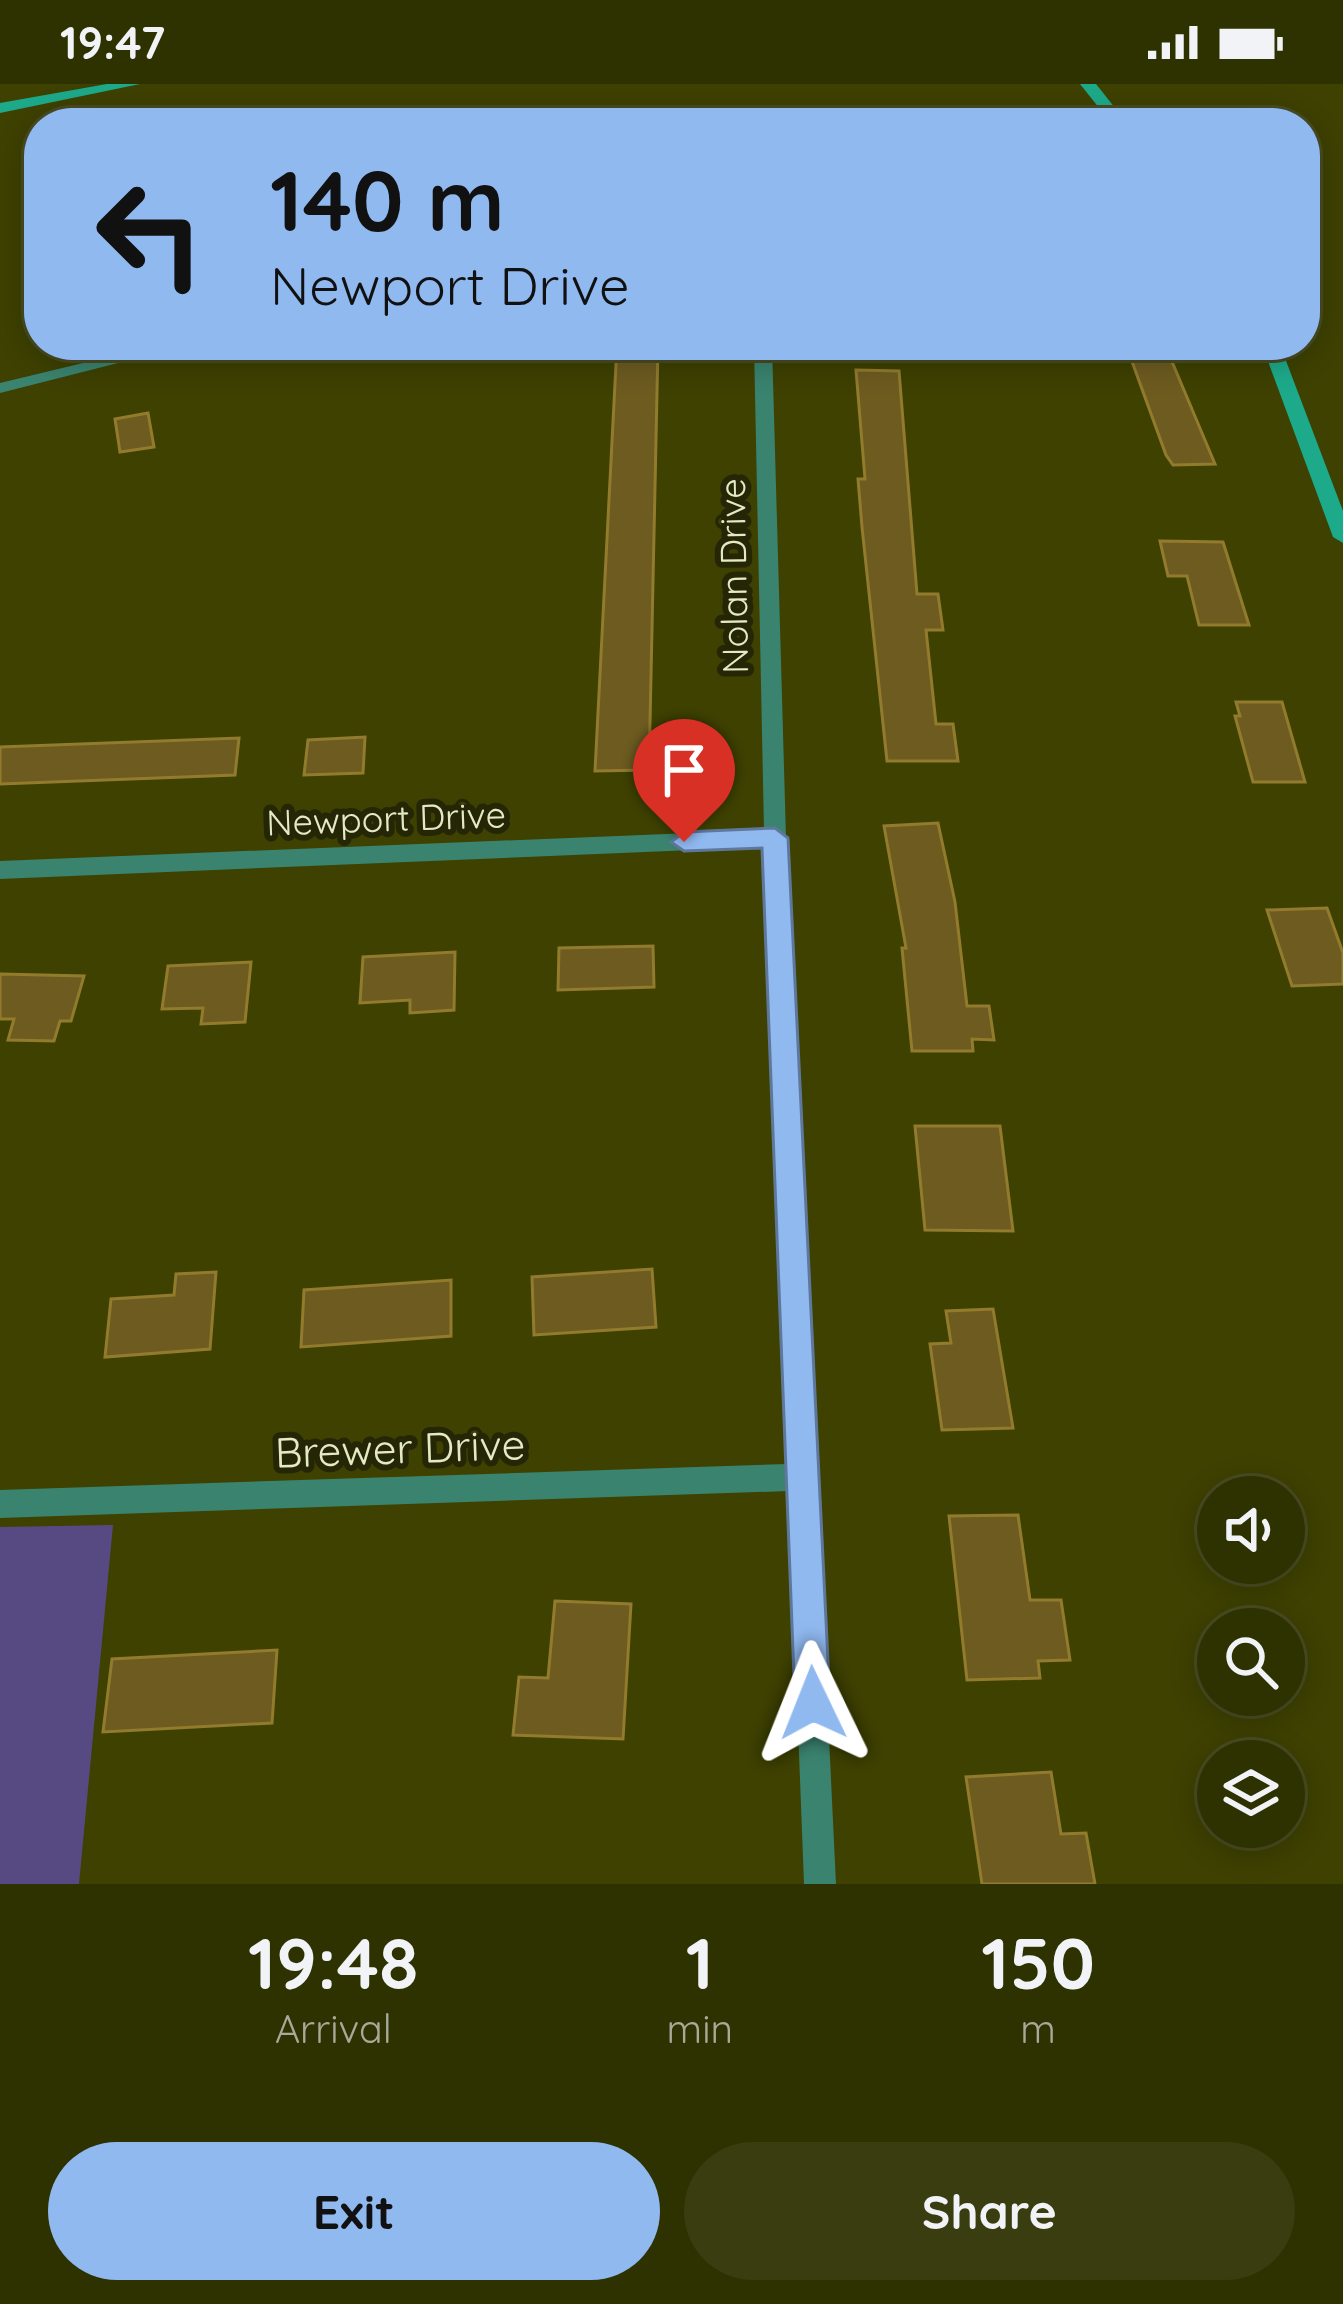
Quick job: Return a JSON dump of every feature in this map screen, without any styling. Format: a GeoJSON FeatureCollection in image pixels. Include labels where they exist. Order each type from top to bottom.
{"type":"FeatureCollection","features":[{"type":"Feature","properties":{"kind":"street"},"geometry":{"type":"LineString","coordinates":[[0,108],[132,84]]}},
{"type":"Feature","properties":{"kind":"street"},"geometry":{"type":"LineString","coordinates":[[1088,84],[1107,108]]}},
{"type":"Feature","properties":{"kind":"street"},"geometry":{"type":"LineString","coordinates":[[0,388],[118,360]]}},
{"type":"Feature","properties":{"kind":"street","name":"Nolan Drive"},"geometry":{"type":"LineString","coordinates":[[763,360],[775,838],[820,1884]]}},
{"type":"Feature","properties":{"kind":"street"},"geometry":{"type":"LineString","coordinates":[[1276,360],[1343,536]]}},
{"type":"Feature","properties":{"kind":"street","name":"Newport Drive"},"geometry":{"type":"LineString","coordinates":[[0,870],[775,838]]}},
{"type":"Feature","properties":{"kind":"street","name":"Brewer Drive"},"geometry":{"type":"LineString","coordinates":[[0,1504],[804,1477]]}},
{"type":"Feature","properties":{"kind":"shaded area"},"geometry":{"type":"Polygon","coordinates":[[[113,1525],[79,1884],[0,1884],[0,1527],[113,1525]]]}},
{"type":"Feature","properties":{"kind":"building"},"geometry":{"type":"Polygon","coordinates":[[[616,360],[658,360],[649,770],[595,771],[616,360]]]}},
{"type":"Feature","properties":{"kind":"building"},"geometry":{"type":"Polygon","coordinates":[[[1131,360],[1171,360],[1215,464],[1173,465],[1131,360]]]}},
{"type":"Feature","properties":{"kind":"building"},"geometry":{"type":"Polygon","coordinates":[[[856,370],[899,371],[917,594],[938,594],[943,630],[926,630],[936,724],[953,724],[958,761],[887,761],[858,479],[865,479],[856,370]]]}},
{"type":"Feature","properties":{"kind":"building"},"geometry":{"type":"Polygon","coordinates":[[[148,413],[154,447],[120,452],[115,419],[148,413]]]}},
{"type":"Feature","properties":{"kind":"building"},"geometry":{"type":"Polygon","coordinates":[[[1160,541],[1223,542],[1249,625],[1199,625],[1187,576],[1168,576],[1160,541]]]}},
{"type":"Feature","properties":{"kind":"building"},"geometry":{"type":"Polygon","coordinates":[[[1236,702],[1282,702],[1305,782],[1253,782],[1235,716],[1240,716],[1236,702]]]}},
{"type":"Feature","properties":{"kind":"building"},"geometry":{"type":"Polygon","coordinates":[[[365,737],[363,773],[304,775],[308,740],[365,737]]]}},
{"type":"Feature","properties":{"kind":"building"},"geometry":{"type":"Polygon","coordinates":[[[239,738],[235,775],[0,784],[0,747],[239,738]]]}},
{"type":"Feature","properties":{"kind":"building"},"geometry":{"type":"Polygon","coordinates":[[[938,823],[955,902],[967,1006],[989,1006],[994,1040],[972,1039],[973,1051],[912,1051],[902,948],[906,948],[884,826],[938,823]]]}},
{"type":"Feature","properties":{"kind":"building"},"geometry":{"type":"Polygon","coordinates":[[[1327,908],[1343,953],[1343,984],[1292,986],[1267,910],[1327,908]]]}},
{"type":"Feature","properties":{"kind":"building"},"geometry":{"type":"Polygon","coordinates":[[[653,946],[654,987],[558,990],[559,948],[653,946]]]}},
{"type":"Feature","properties":{"kind":"building"},"geometry":{"type":"Polygon","coordinates":[[[455,952],[454,1010],[410,1013],[410,1000],[360,1003],[363,957],[455,952]]]}},
{"type":"Feature","properties":{"kind":"building"},"geometry":{"type":"Polygon","coordinates":[[[251,962],[245,1022],[201,1024],[203,1008],[162,1009],[168,966],[251,962]]]}},
{"type":"Feature","properties":{"kind":"building"},"geometry":{"type":"Polygon","coordinates":[[[0,974],[84,976],[71,1021],[60,1021],[54,1041],[8,1040],[14,1019],[0,1019],[0,974]]]}},
{"type":"Feature","properties":{"kind":"building"},"geometry":{"type":"Polygon","coordinates":[[[915,1126],[1000,1126],[1013,1231],[925,1230],[915,1126]]]}},
{"type":"Feature","properties":{"kind":"building"},"geometry":{"type":"Polygon","coordinates":[[[652,1269],[656,1327],[534,1335],[532,1277],[652,1269]]]}},
{"type":"Feature","properties":{"kind":"building"},"geometry":{"type":"Polygon","coordinates":[[[216,1272],[210,1349],[105,1357],[111,1299],[174,1295],[176,1274],[216,1272]]]}},
{"type":"Feature","properties":{"kind":"building"},"geometry":{"type":"Polygon","coordinates":[[[451,1280],[451,1336],[301,1347],[304,1290],[451,1280]]]}},
{"type":"Feature","properties":{"kind":"building"},"geometry":{"type":"Polygon","coordinates":[[[993,1309],[1013,1428],[942,1430],[930,1344],[951,1343],[946,1311],[993,1309]]]}},
{"type":"Feature","properties":{"kind":"building"},"geometry":{"type":"Polygon","coordinates":[[[1018,1515],[1030,1600],[1061,1600],[1070,1660],[1038,1661],[1040,1678],[967,1680],[949,1516],[1018,1515]]]}},
{"type":"Feature","properties":{"kind":"building"},"geometry":{"type":"Polygon","coordinates":[[[555,1601],[631,1604],[623,1739],[513,1735],[519,1677],[548,1678],[555,1601]]]}},
{"type":"Feature","properties":{"kind":"building"},"geometry":{"type":"Polygon","coordinates":[[[277,1650],[272,1723],[103,1732],[112,1659],[277,1650]]]}},
{"type":"Feature","properties":{"kind":"building"},"geometry":{"type":"Polygon","coordinates":[[[1051,1772],[1061,1834],[1086,1833],[1095,1884],[982,1884],[966,1777],[1051,1772]]]}},
{"type":"Feature","properties":{"kind":"route"},"geometry":{"type":"LineString","coordinates":[[684,842],[775,838],[813,1703]]}}]}
